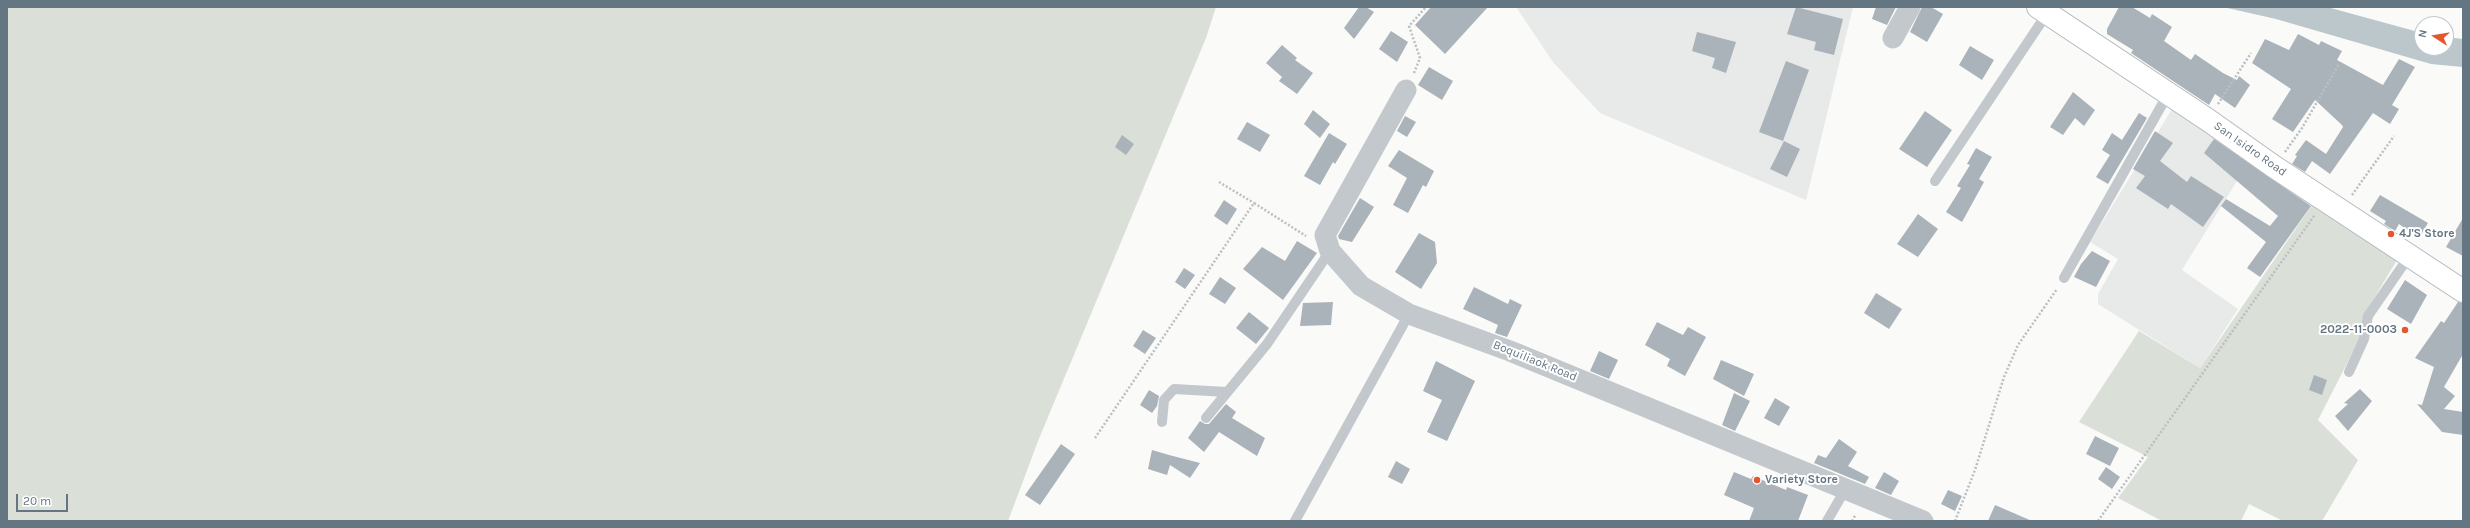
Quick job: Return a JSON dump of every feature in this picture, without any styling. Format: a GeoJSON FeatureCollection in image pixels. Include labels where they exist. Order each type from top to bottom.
{"type":"FeatureCollection","features":[{"type":"Feature","properties":{"kind":"street"},"geometry":{"type":"LineString","coordinates":[[1893,38],[1910,7]]}},
{"type":"Feature","properties":{"kind":"street","name":"San Isidro Road"},"geometry":{"type":"LineString","coordinates":[[2043,10],[2208,120],[2273,166],[2463,290]]}},
{"type":"Feature","properties":{"kind":"street"},"geometry":{"type":"LineString","coordinates":[[1330,251],[1325,235],[1406,90]]}},
{"type":"Feature","properties":{"kind":"street","name":"Boquiliaok Road"},"geometry":{"type":"LineString","coordinates":[[1330,251],[1361,286],[1410,314],[1510,351],[1845,490],[1924,521]]}},
{"type":"Feature","properties":{"kind":"lane"},"geometry":{"type":"LineString","coordinates":[[1936,182],[2043,10]]}},
{"type":"Feature","properties":{"kind":"lane"},"geometry":{"type":"LineString","coordinates":[[2064,278],[2168,94]]}},
{"type":"Feature","properties":{"kind":"lane"},"geometry":{"type":"LineString","coordinates":[[1206,418],[1268,344],[1330,251]]}},
{"type":"Feature","properties":{"kind":"lane"},"geometry":{"type":"LineString","coordinates":[[2350,372],[2364,339],[2368,316],[2410,255]]}},
{"type":"Feature","properties":{"kind":"lane"},"geometry":{"type":"LineString","coordinates":[[1294,521],[1410,314]]}},
{"type":"Feature","properties":{"kind":"lane"},"geometry":{"type":"LineString","coordinates":[[1162,422],[1164,400],[1174,388],[1227,392]]}},
{"type":"Feature","properties":{"kind":"lane"},"geometry":{"type":"LineString","coordinates":[[1827,521],[1845,490]]}},
{"type":"Feature","properties":{"kind":"path"},"geometry":{"type":"LineString","coordinates":[[1406,90],[1420,58],[1408,26],[1426,7]]}},
{"type":"Feature","properties":{"kind":"path"},"geometry":{"type":"LineString","coordinates":[[2208,120],[2251,53]]}},
{"type":"Feature","properties":{"kind":"path"},"geometry":{"type":"LineString","coordinates":[[2273,166],[2302,128],[2339,64]]}},
{"type":"Feature","properties":{"kind":"path"},"geometry":{"type":"LineString","coordinates":[[2098,521],[2333,204],[2394,136]]}},
{"type":"Feature","properties":{"kind":"path"},"geometry":{"type":"LineString","coordinates":[[1219,182],[1330,251]]}},
{"type":"Feature","properties":{"kind":"path"},"geometry":{"type":"LineString","coordinates":[[1095,438],[1254,203]]}},
{"type":"Feature","properties":{"kind":"path"},"geometry":{"type":"LineString","coordinates":[[1955,521],[1975,470],[2004,377],[2018,345],[2064,278]]}},
{"type":"Feature","properties":{"kind":"shaded area"},"geometry":{"type":"Polygon","coordinates":[[[7,7],[1216,7],[1206,38],[1038,441],[1008,521],[7,521],[7,7]]]}},
{"type":"Feature","properties":{"kind":"shaded area"},"geometry":{"type":"Polygon","coordinates":[[[1516,7],[1853,7],[1806,200],[1600,113],[1553,62],[1516,7]]]}},
{"type":"Feature","properties":{"kind":"shaded area"},"geometry":{"type":"Polygon","coordinates":[[[2223,7],[2327,7],[2414,31],[2414,56],[2454,56],[2454,38],[2463,39],[2463,67],[2431,64],[2276,19],[2223,7]]]}},
{"type":"Feature","properties":{"kind":"shaded area"},"geometry":{"type":"Polygon","coordinates":[[[2172,109],[2250,160],[2182,270],[2238,309],[2200,368],[2098,304],[2098,294],[2118,259],[2090,242],[2172,109]]]}},
{"type":"Feature","properties":{"kind":"shaded area"},"geometry":{"type":"Polygon","coordinates":[[[2314,202],[2397,260],[2364,315],[2361,336],[2318,420],[2358,460],[2322,521],[2283,521],[2249,504],[2241,521],[2162,521],[2118,498],[2148,457],[2079,422],[2139,331],[2200,368],[2314,202]]]}},
{"type":"Feature","properties":{"kind":"building"},"geometry":{"type":"Polygon","coordinates":[[[1359,7],[1366,7],[1374,12],[1354,39],[1344,28],[1359,7]]]}},
{"type":"Feature","properties":{"kind":"building"},"geometry":{"type":"Polygon","coordinates":[[[1431,7],[1488,7],[1445,54],[1415,25],[1431,7]]]}},
{"type":"Feature","properties":{"kind":"building"},"geometry":{"type":"Polygon","coordinates":[[[1796,7],[1843,19],[1834,55],[1814,50],[1816,42],[1787,34],[1796,7]]]}},
{"type":"Feature","properties":{"kind":"building"},"geometry":{"type":"Polygon","coordinates":[[[1876,7],[1896,7],[1887,25],[1872,19],[1876,7]]]}},
{"type":"Feature","properties":{"kind":"building"},"geometry":{"type":"Polygon","coordinates":[[[1922,7],[1931,7],[1943,14],[1927,42],[1910,32],[1922,7]]]}},
{"type":"Feature","properties":{"kind":"building"},"geometry":{"type":"Polygon","coordinates":[[[2119,7],[2132,7],[2150,18],[2152,14],[2172,27],[2164,41],[2191,60],[2195,54],[2223,73],[2237,80],[2239,76],[2250,85],[2235,108],[2215,94],[2209,105],[2131,53],[2133,50],[2107,34],[2107,29],[2119,7]]]}},
{"type":"Feature","properties":{"kind":"building"},"geometry":{"type":"Polygon","coordinates":[[[1391,31],[1408,42],[1397,62],[1379,49],[1391,31]]]}},
{"type":"Feature","properties":{"kind":"building"},"geometry":{"type":"Polygon","coordinates":[[[1697,32],[1736,42],[1726,73],[1712,68],[1715,58],[1692,51],[1697,32]]]}},
{"type":"Feature","properties":{"kind":"building"},"geometry":{"type":"Polygon","coordinates":[[[2298,34],[2319,45],[2321,41],[2342,51],[2337,60],[2383,85],[2399,59],[2415,67],[2392,105],[2399,109],[2390,124],[2373,113],[2330,174],[2312,161],[2305,172],[2292,164],[2297,156],[2295,155],[2306,140],[2326,154],[2343,127],[2342,125],[2315,100],[2293,132],[2272,119],[2291,89],[2252,63],[2265,39],[2289,50],[2298,34]]]}},
{"type":"Feature","properties":{"kind":"building"},"geometry":{"type":"Polygon","coordinates":[[[1282,45],[1297,58],[1295,60],[1313,73],[1297,94],[1279,81],[1282,77],[1266,63],[1282,45]]]}},
{"type":"Feature","properties":{"kind":"building"},"geometry":{"type":"Polygon","coordinates":[[[1970,46],[1994,60],[1982,80],[1959,65],[1970,46]]]}},
{"type":"Feature","properties":{"kind":"building"},"geometry":{"type":"Polygon","coordinates":[[[1786,61],[1809,70],[1783,141],[1759,132],[1786,61]]]}},
{"type":"Feature","properties":{"kind":"building"},"geometry":{"type":"Polygon","coordinates":[[[1429,67],[1453,81],[1442,100],[1418,85],[1429,67]]]}},
{"type":"Feature","properties":{"kind":"building"},"geometry":{"type":"Polygon","coordinates":[[[2073,92],[2095,110],[2084,126],[2075,118],[2063,135],[2050,127],[2073,92]]]}},
{"type":"Feature","properties":{"kind":"building"},"geometry":{"type":"Polygon","coordinates":[[[1313,110],[1330,124],[1320,138],[1304,124],[1313,110]]]}},
{"type":"Feature","properties":{"kind":"building"},"geometry":{"type":"Polygon","coordinates":[[[1925,111],[1952,130],[1927,167],[1899,149],[1925,111]]]}},
{"type":"Feature","properties":{"kind":"building"},"geometry":{"type":"Polygon","coordinates":[[[2139,113],[2147,118],[2108,184],[2096,177],[2110,155],[2102,150],[2112,133],[2122,140],[2139,113]]]}},
{"type":"Feature","properties":{"kind":"building"},"geometry":{"type":"Polygon","coordinates":[[[1405,116],[1416,122],[1407,137],[1397,131],[1405,116]]]}},
{"type":"Feature","properties":{"kind":"building"},"geometry":{"type":"Polygon","coordinates":[[[1247,122],[1270,135],[1260,152],[1237,139],[1247,122]]]}},
{"type":"Feature","properties":{"kind":"building"},"geometry":{"type":"Polygon","coordinates":[[[2155,131],[2173,143],[2160,161],[2187,182],[2191,176],[2224,197],[2203,227],[2171,204],[2168,209],[2136,188],[2145,176],[2133,169],[2155,131]]]}},
{"type":"Feature","properties":{"kind":"building"},"geometry":{"type":"Polygon","coordinates":[[[1329,133],[1347,144],[1335,164],[1333,162],[1320,185],[1304,176],[1329,133]]]}},
{"type":"Feature","properties":{"kind":"building"},"geometry":{"type":"Polygon","coordinates":[[[1122,135],[1134,144],[1126,155],[1115,147],[1122,135]]]}},
{"type":"Feature","properties":{"kind":"building"},"geometry":{"type":"Polygon","coordinates":[[[2214,139],[2311,206],[2260,277],[2247,268],[2266,242],[2221,206],[2226,199],[2270,226],[2278,216],[2204,153],[2214,139]]]}},
{"type":"Feature","properties":{"kind":"building"},"geometry":{"type":"Polygon","coordinates":[[[1784,141],[1800,149],[1787,177],[1770,169],[1784,141]]]}},
{"type":"Feature","properties":{"kind":"building"},"geometry":{"type":"Polygon","coordinates":[[[1976,148],[1992,157],[1979,179],[1984,182],[1962,222],[1946,212],[1961,188],[1957,186],[1970,165],[1967,164],[1976,148]]]}},
{"type":"Feature","properties":{"kind":"building"},"geometry":{"type":"Polygon","coordinates":[[[1399,150],[1434,171],[1426,187],[1423,185],[1408,213],[1393,205],[1407,178],[1388,166],[1399,150]]]}},
{"type":"Feature","properties":{"kind":"building"},"geometry":{"type":"Polygon","coordinates":[[[2380,195],[2428,223],[2419,238],[2399,224],[2395,231],[2384,224],[2386,221],[2370,211],[2380,195]]]}},
{"type":"Feature","properties":{"kind":"building"},"geometry":{"type":"Polygon","coordinates":[[[1360,198],[1374,207],[1352,242],[1339,239],[1338,236],[1360,198]]]}},
{"type":"Feature","properties":{"kind":"building"},"geometry":{"type":"Polygon","coordinates":[[[1224,200],[1237,209],[1227,225],[1214,216],[1224,200]]]}},
{"type":"Feature","properties":{"kind":"building"},"geometry":{"type":"Polygon","coordinates":[[[1918,214],[1938,229],[1918,257],[1897,244],[1918,214]]]}},
{"type":"Feature","properties":{"kind":"building"},"geometry":{"type":"Polygon","coordinates":[[[2463,218],[2463,256],[2446,247],[2463,218]]]}},
{"type":"Feature","properties":{"kind":"building"},"geometry":{"type":"Polygon","coordinates":[[[1419,233],[1435,242],[1437,263],[1421,289],[1395,272],[1419,233]]]}},
{"type":"Feature","properties":{"kind":"building"},"geometry":{"type":"Polygon","coordinates":[[[1297,241],[1317,253],[1283,300],[1243,269],[1262,247],[1285,261],[1297,241]]]}},
{"type":"Feature","properties":{"kind":"building"},"geometry":{"type":"Polygon","coordinates":[[[2092,251],[2110,261],[2096,287],[2074,277],[2081,264],[2092,251]]]}},
{"type":"Feature","properties":{"kind":"building"},"geometry":{"type":"Polygon","coordinates":[[[1184,268],[1195,275],[1185,289],[1175,282],[1184,268]]]}},
{"type":"Feature","properties":{"kind":"building"},"geometry":{"type":"Polygon","coordinates":[[[1220,277],[1236,288],[1225,304],[1209,294],[1220,277]]]}},
{"type":"Feature","properties":{"kind":"building"},"geometry":{"type":"Polygon","coordinates":[[[2405,280],[2427,295],[2411,324],[2387,309],[2405,280]]]}},
{"type":"Feature","properties":{"kind":"building"},"geometry":{"type":"Polygon","coordinates":[[[1474,287],[1508,304],[1510,299],[1522,305],[1507,337],[1495,333],[1498,325],[1463,309],[1474,287]]]}},
{"type":"Feature","properties":{"kind":"building"},"geometry":{"type":"Polygon","coordinates":[[[1876,293],[1902,309],[1889,329],[1864,313],[1876,293]]]}},
{"type":"Feature","properties":{"kind":"building"},"geometry":{"type":"Polygon","coordinates":[[[1333,302],[1331,325],[1300,326],[1303,303],[1333,302]]]}},
{"type":"Feature","properties":{"kind":"building"},"geometry":{"type":"Polygon","coordinates":[[[2458,302],[2463,303],[2463,354],[2444,387],[2455,396],[2444,409],[2463,412],[2463,435],[2442,432],[2417,404],[2422,405],[2434,367],[2415,358],[2441,321],[2444,323],[2458,302]]]}},
{"type":"Feature","properties":{"kind":"building"},"geometry":{"type":"Polygon","coordinates":[[[1249,312],[1269,328],[1256,344],[1236,328],[1249,312]]]}},
{"type":"Feature","properties":{"kind":"building"},"geometry":{"type":"Polygon","coordinates":[[[1657,322],[1683,335],[1688,327],[1706,337],[1685,376],[1667,366],[1670,359],[1645,345],[1657,322]]]}},
{"type":"Feature","properties":{"kind":"building"},"geometry":{"type":"Polygon","coordinates":[[[1143,330],[1156,338],[1145,354],[1133,346],[1143,330]]]}},
{"type":"Feature","properties":{"kind":"building"},"geometry":{"type":"Polygon","coordinates":[[[1599,351],[1618,360],[1609,379],[1590,371],[1599,351]]]}},
{"type":"Feature","properties":{"kind":"building"},"geometry":{"type":"Polygon","coordinates":[[[1721,360],[1754,374],[1744,396],[1713,379],[1721,360]]]}},
{"type":"Feature","properties":{"kind":"building"},"geometry":{"type":"Polygon","coordinates":[[[1436,361],[1475,381],[1447,441],[1427,432],[1442,400],[1423,391],[1436,361]]]}},
{"type":"Feature","properties":{"kind":"building"},"geometry":{"type":"Polygon","coordinates":[[[2314,375],[2327,380],[2322,395],[2309,390],[2314,375]]]}},
{"type":"Feature","properties":{"kind":"building"},"geometry":{"type":"Polygon","coordinates":[[[2360,389],[2372,401],[2348,431],[2335,416],[2348,404],[2344,403],[2360,389]]]}},
{"type":"Feature","properties":{"kind":"building"},"geometry":{"type":"Polygon","coordinates":[[[1149,390],[1159,396],[1157,406],[1152,413],[1140,405],[1149,390]]]}},
{"type":"Feature","properties":{"kind":"building"},"geometry":{"type":"Polygon","coordinates":[[[1734,393],[1750,401],[1735,431],[1722,425],[1734,393]]]}},
{"type":"Feature","properties":{"kind":"building"},"geometry":{"type":"Polygon","coordinates":[[[1775,398],[1790,407],[1779,426],[1764,418],[1775,398]]]}},
{"type":"Feature","properties":{"kind":"building"},"geometry":{"type":"Polygon","coordinates":[[[1226,404],[1236,412],[1232,418],[1265,438],[1257,456],[1219,432],[1204,452],[1188,438],[1200,421],[1205,424],[1209,424],[1226,404]]]}},
{"type":"Feature","properties":{"kind":"building"},"geometry":{"type":"Polygon","coordinates":[[[2095,436],[2119,448],[2110,466],[2086,454],[2095,436]]]}},
{"type":"Feature","properties":{"kind":"building"},"geometry":{"type":"Polygon","coordinates":[[[1839,439],[1857,452],[1848,466],[1869,477],[1865,484],[1814,463],[1818,455],[1826,458],[1839,439]]]}},
{"type":"Feature","properties":{"kind":"building"},"geometry":{"type":"Polygon","coordinates":[[[1061,444],[1075,454],[1040,505],[1025,495],[1061,444]]]}},
{"type":"Feature","properties":{"kind":"building"},"geometry":{"type":"Polygon","coordinates":[[[1152,450],[1200,463],[1190,478],[1170,465],[1167,475],[1148,469],[1152,450]]]}},
{"type":"Feature","properties":{"kind":"building"},"geometry":{"type":"Polygon","coordinates":[[[1396,461],[1410,469],[1402,484],[1388,477],[1396,461]]]}},
{"type":"Feature","properties":{"kind":"building"},"geometry":{"type":"Polygon","coordinates":[[[2106,467],[2120,477],[2112,489],[2098,479],[2106,467]]]}},
{"type":"Feature","properties":{"kind":"building"},"geometry":{"type":"Polygon","coordinates":[[[1734,472],[1751,479],[1753,476],[1786,490],[1787,487],[1808,495],[1798,521],[1749,521],[1754,508],[1724,495],[1734,472]]]}},
{"type":"Feature","properties":{"kind":"building"},"geometry":{"type":"Polygon","coordinates":[[[1884,472],[1899,481],[1891,495],[1875,488],[1884,472]]]}},
{"type":"Feature","properties":{"kind":"building"},"geometry":{"type":"Polygon","coordinates":[[[1948,490],[1962,496],[1955,511],[1941,504],[1948,490]]]}},
{"type":"Feature","properties":{"kind":"building"},"geometry":{"type":"Polygon","coordinates":[[[1995,505],[2032,521],[1988,521],[1995,505]]]}},
{"type":"Feature","properties":{"kind":"place","name":"4J'S Store"},"geometry":{"type":"Point","coordinates":[2391,234]}},
{"type":"Feature","properties":{"kind":"place","name":"2022-11-0003"},"geometry":{"type":"Point","coordinates":[2405,330]}},
{"type":"Feature","properties":{"kind":"place","name":"Variety Store"},"geometry":{"type":"Point","coordinates":[1757,480]}}]}
